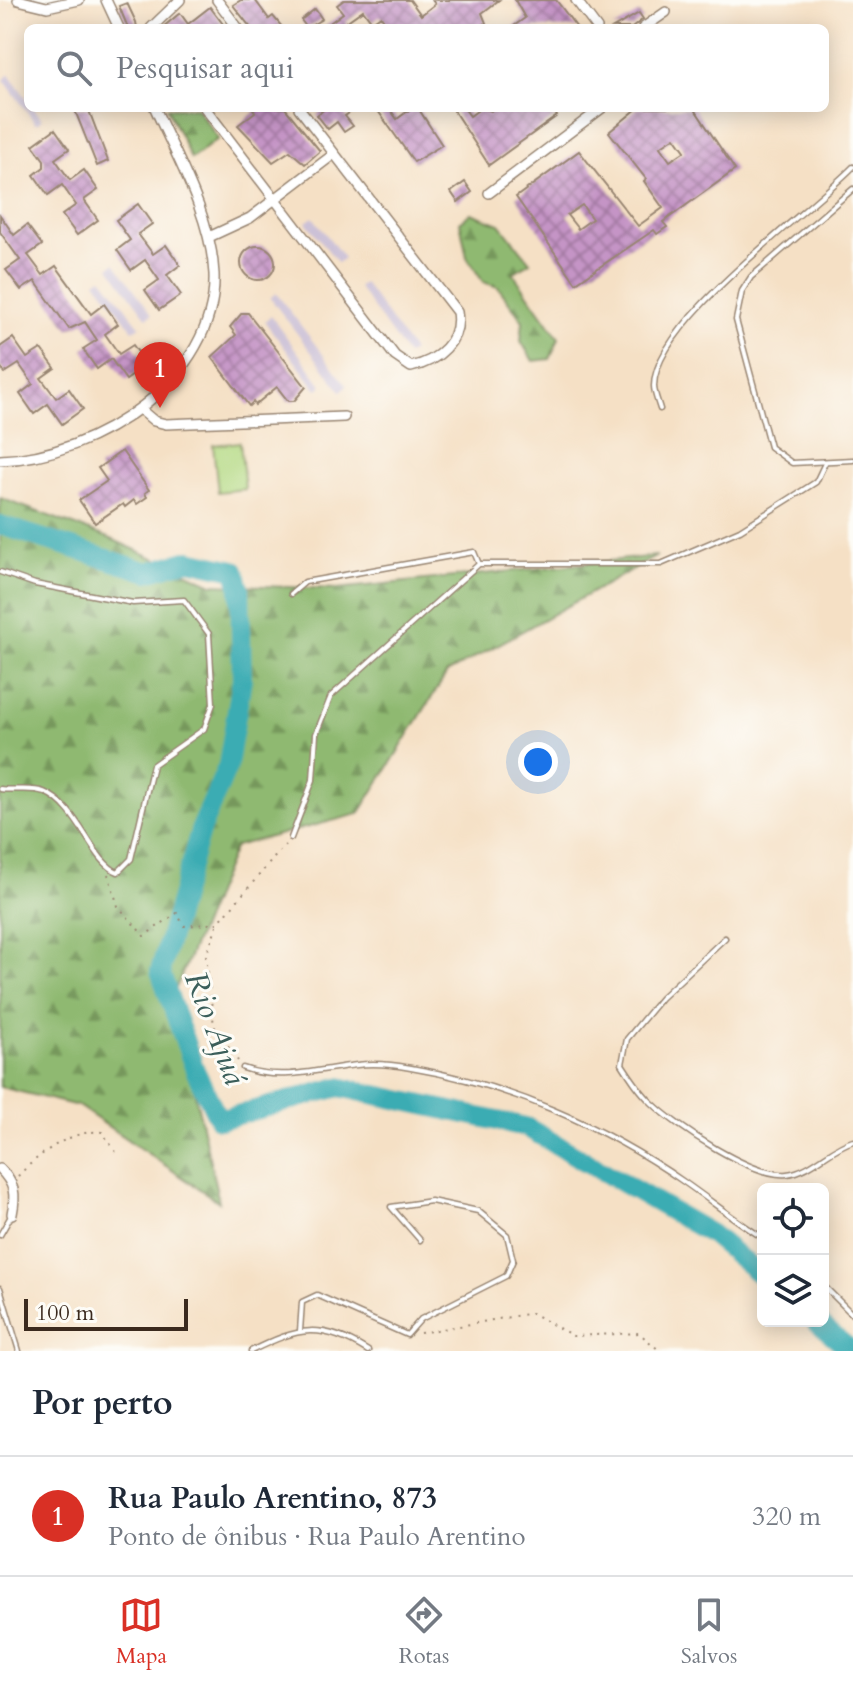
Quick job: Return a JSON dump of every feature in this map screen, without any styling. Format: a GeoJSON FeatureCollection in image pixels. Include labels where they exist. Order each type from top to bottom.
{"type":"FeatureCollection","features":[{"type":"Feature","properties":{"kind":"street"},"geometry":{"type":"LineString","coordinates":[[18,0],[47,7],[79,0]]}},
{"type":"Feature","properties":{"kind":"street"},"geometry":{"type":"LineString","coordinates":[[106,0],[117,24]]}},
{"type":"Feature","properties":{"kind":"street"},"geometry":{"type":"LineString","coordinates":[[155,24],[180,0]]}},
{"type":"Feature","properties":{"kind":"street"},"geometry":{"type":"LineString","coordinates":[[217,0],[235,24]]}},
{"type":"Feature","properties":{"kind":"street"},"geometry":{"type":"LineString","coordinates":[[576,0],[594,24]]}},
{"type":"Feature","properties":{"kind":"street"},"geometry":{"type":"LineString","coordinates":[[649,24],[666,12]]}},
{"type":"Feature","properties":{"kind":"street"},"geometry":{"type":"LineString","coordinates":[[0,460],[35,456],[77,444],[141,410],[177,370],[205,322],[213,289],[209,237],[157,112]]}},
{"type":"Feature","properties":{"kind":"street"},"geometry":{"type":"LineString","coordinates":[[208,112],[406,365],[424,363],[454,340],[458,321],[441,290],[302,112]]}},
{"type":"Feature","properties":{"kind":"street"},"geometry":{"type":"LineString","coordinates":[[489,193],[597,112]]}},
{"type":"Feature","properties":{"kind":"street"},"geometry":{"type":"LineString","coordinates":[[209,237],[240,224],[334,154]]}},
{"type":"Feature","properties":{"kind":"street"},"geometry":{"type":"LineString","coordinates":[[141,410],[154,421],[166,424],[344,417]]}},
{"type":"Feature","properties":{"kind":"street"},"geometry":{"type":"LineString","coordinates":[[0,1169],[11,1182],[16,1196],[12,1214]]}},
{"type":"Feature","properties":{"kind":"lane"},"geometry":{"type":"LineString","coordinates":[[660,409],[654,385],[661,361],[691,316],[748,258],[820,201],[853,167]]}},
{"type":"Feature","properties":{"kind":"lane"},"geometry":{"type":"LineString","coordinates":[[853,189],[751,277],[738,305],[736,320],[770,447],[792,463],[853,460]]}},
{"type":"Feature","properties":{"kind":"lane"},"geometry":{"type":"LineString","coordinates":[[291,838],[313,780],[316,734],[331,696],[479,564],[661,564],[740,530],[816,482],[825,463]]}},
{"type":"Feature","properties":{"kind":"lane"},"geometry":{"type":"LineString","coordinates":[[291,594],[305,582],[474,552],[479,564]]}},
{"type":"Feature","properties":{"kind":"lane"},"geometry":{"type":"LineString","coordinates":[[0,572],[35,584],[133,603],[184,600],[209,634],[213,704],[204,729],[153,765],[131,859],[118,872],[106,868],[79,822],[44,792],[0,789]]}},
{"type":"Feature","properties":{"kind":"lane"},"geometry":{"type":"LineString","coordinates":[[725,938],[661,998],[627,1039],[622,1064],[652,1104],[681,1126],[756,1169],[786,1174],[805,1168],[853,1141]]}},
{"type":"Feature","properties":{"kind":"lane"},"geometry":{"type":"LineString","coordinates":[[243,1068],[258,1074],[279,1076],[361,1064],[411,1068],[498,1088],[553,1110],[645,1159],[682,1180],[757,1234]]}},
{"type":"Feature","properties":{"kind":"lane"},"geometry":{"type":"LineString","coordinates":[[300,1331],[302,1302],[317,1295],[407,1335],[421,1319],[506,1276],[513,1260],[507,1235],[478,1211],[431,1201],[391,1207],[420,1240]]}},
{"type":"Feature","properties":{"kind":"lane"},"geometry":{"type":"LineString","coordinates":[[0,1235],[12,1214]]}},
{"type":"Feature","properties":{"kind":"lane"},"geometry":{"type":"LineString","coordinates":[[0,1288],[19,1351]]}},
{"type":"Feature","properties":{"kind":"lane"},"geometry":{"type":"LineString","coordinates":[[829,1291],[853,1315]]}},
{"type":"Feature","properties":{"kind":"lane"},"geometry":{"type":"LineString","coordinates":[[251,1351],[300,1331],[323,1329],[368,1351]]}},
{"type":"Feature","properties":{"kind":"path"},"geometry":{"type":"LineString","coordinates":[[243,1068],[214,1026],[206,956],[218,923],[255,884],[291,838]]}},
{"type":"Feature","properties":{"kind":"path"},"geometry":{"type":"LineString","coordinates":[[106,868],[118,906],[144,936],[177,913],[184,926],[218,923]]}},
{"type":"Feature","properties":{"kind":"path"},"geometry":{"type":"LineString","coordinates":[[11,1182],[40,1153],[89,1131],[102,1132],[116,1152]]}},
{"type":"Feature","properties":{"kind":"path"},"geometry":{"type":"LineString","coordinates":[[407,1335],[532,1313],[573,1336],[639,1333],[660,1351]]}},
{"type":"Feature","properties":{"kind":"shaded area"},"geometry":{"type":"Polygon","coordinates":[[[9,74],[24,95],[24,108],[4,80],[9,74]]]}},
{"type":"Feature","properties":{"kind":"shaded area"},"geometry":{"type":"Polygon","coordinates":[[[27,112],[37,112],[42,119],[36,124],[27,112]]]}},
{"type":"Feature","properties":{"kind":"shaded area"},"geometry":{"type":"Polygon","coordinates":[[[313,217],[344,258],[338,263],[306,222],[313,217]]]}},
{"type":"Feature","properties":{"kind":"shaded area"},"geometry":{"type":"Polygon","coordinates":[[[115,263],[152,314],[147,318],[109,267],[115,263]]]}},
{"type":"Feature","properties":{"kind":"shaded area"},"geometry":{"type":"Polygon","coordinates":[[[102,277],[140,326],[133,330],[96,281],[102,277]]]}},
{"type":"Feature","properties":{"kind":"shaded area"},"geometry":{"type":"Polygon","coordinates":[[[364,283],[413,351],[407,355],[358,287],[364,283]]]}},
{"type":"Feature","properties":{"kind":"shaded area"},"geometry":{"type":"Polygon","coordinates":[[[276,293],[347,386],[341,391],[270,298],[276,293]]]}},
{"type":"Feature","properties":{"kind":"shaded area"},"geometry":{"type":"Polygon","coordinates":[[[271,316],[322,385],[317,390],[265,322],[271,316]]]}},
{"type":"Feature","properties":{"kind":"green space"},"geometry":{"type":"Polygon","coordinates":[[[169,112],[200,112],[218,139],[191,159],[169,112]]]}},
{"type":"Feature","properties":{"kind":"green space"},"geometry":{"type":"Polygon","coordinates":[[[471,213],[500,224],[530,262],[513,273],[559,338],[550,359],[533,361],[521,341],[523,321],[498,287],[483,282],[467,257],[460,222],[471,213]]]}},
{"type":"Feature","properties":{"kind":"green space"},"geometry":{"type":"Polygon","coordinates":[[[240,442],[245,489],[218,492],[213,445],[240,442]]]}},
{"type":"Feature","properties":{"kind":"green space"},"geometry":{"type":"Polygon","coordinates":[[[0,498],[109,538],[212,584],[337,589],[657,556],[447,673],[359,814],[235,846],[173,995],[219,1202],[78,1106],[0,1087],[0,498]]]}},
{"type":"Feature","properties":{"kind":"building"},"geometry":{"type":"Polygon","coordinates":[[[241,0],[255,0],[269,19],[273,16],[280,24],[248,24],[233,5],[241,0]]]}},
{"type":"Feature","properties":{"kind":"building"},"geometry":{"type":"Polygon","coordinates":[[[344,0],[410,0],[421,15],[435,4],[432,0],[499,0],[482,13],[484,24],[386,24],[381,16],[372,22],[363,10],[347,24],[328,24],[343,13],[337,5],[344,0]]]}},
{"type":"Feature","properties":{"kind":"building"},"geometry":{"type":"Polygon","coordinates":[[[515,0],[556,0],[574,24],[517,24],[525,18],[515,0]]]}},
{"type":"Feature","properties":{"kind":"building"},"geometry":{"type":"Polygon","coordinates":[[[127,3],[136,24],[126,24],[119,6],[127,3]]]}},
{"type":"Feature","properties":{"kind":"building"},"geometry":{"type":"Polygon","coordinates":[[[210,7],[223,24],[188,24],[210,7]]]}},
{"type":"Feature","properties":{"kind":"building"},"geometry":{"type":"Polygon","coordinates":[[[315,9],[322,19],[314,24],[304,24],[301,20],[315,9]]]}},
{"type":"Feature","properties":{"kind":"building"},"geometry":{"type":"Polygon","coordinates":[[[180,13],[188,24],[167,24],[180,13]]]}},
{"type":"Feature","properties":{"kind":"building"},"geometry":{"type":"Polygon","coordinates":[[[639,13],[643,19],[637,24],[620,24],[639,13]]]}},
{"type":"Feature","properties":{"kind":"building"},"geometry":{"type":"Polygon","coordinates":[[[76,112],[90,112],[108,161],[97,166],[76,112]]]}},
{"type":"Feature","properties":{"kind":"building"},"geometry":{"type":"Polygon","coordinates":[[[255,112],[288,112],[320,151],[305,164],[290,151],[273,162],[238,125],[255,112]]]}},
{"type":"Feature","properties":{"kind":"building"},"geometry":{"type":"Polygon","coordinates":[[[321,112],[350,112],[345,116],[353,126],[344,132],[337,122],[328,129],[317,115],[321,112]]]}},
{"type":"Feature","properties":{"kind":"building"},"geometry":{"type":"Polygon","coordinates":[[[379,112],[392,112],[397,119],[407,112],[421,112],[442,145],[414,162],[379,112]]]}},
{"type":"Feature","properties":{"kind":"building"},"geometry":{"type":"Polygon","coordinates":[[[455,112],[467,112],[470,116],[476,112],[554,112],[557,116],[489,165],[455,112]]]}},
{"type":"Feature","properties":{"kind":"building"},"geometry":{"type":"Polygon","coordinates":[[[633,112],[697,112],[735,170],[663,222],[667,227],[657,234],[654,230],[576,283],[516,197],[579,151],[638,226],[663,208],[644,181],[646,179],[609,132],[633,112]],[[675,137],[660,147],[670,161],[685,151],[675,137]],[[582,205],[567,215],[578,229],[592,219],[582,205]]]}},
{"type":"Feature","properties":{"kind":"building"},"geometry":{"type":"Polygon","coordinates":[[[55,129],[69,149],[55,159],[70,180],[84,170],[98,190],[84,200],[98,220],[77,235],[62,215],[76,205],[62,185],[48,195],[34,175],[44,167],[44,160],[33,145],[55,129]]]}},
{"type":"Feature","properties":{"kind":"building"},"geometry":{"type":"Polygon","coordinates":[[[465,182],[472,192],[458,202],[451,192],[465,182]]]}},
{"type":"Feature","properties":{"kind":"building"},"geometry":{"type":"Polygon","coordinates":[[[138,204],[152,224],[138,234],[153,254],[166,245],[180,265],[167,275],[181,295],[159,310],[145,290],[159,280],[145,260],[131,270],[117,250],[130,240],[116,220],[138,204]]]}},
{"type":"Feature","properties":{"kind":"building"},"geometry":{"type":"Polygon","coordinates":[[[0,215],[14,235],[27,225],[42,245],[28,255],[43,275],[56,266],[91,314],[104,304],[118,324],[105,334],[119,354],[133,345],[147,365],[126,380],[111,359],[97,369],[83,349],[97,340],[85,322],[69,329],[35,281],[21,290],[6,270],[20,260],[0,232],[0,215]]]}},
{"type":"Feature","properties":{"kind":"building"},"geometry":{"type":"Polygon","coordinates":[[[258,246],[270,251],[275,263],[270,275],[258,280],[246,275],[241,263],[246,251],[258,246]]]}},
{"type":"Feature","properties":{"kind":"building"},"geometry":{"type":"Polygon","coordinates":[[[242,313],[248,313],[306,387],[294,401],[288,401],[277,387],[255,405],[253,402],[249,406],[212,357],[236,335],[230,327],[242,313]]]}},
{"type":"Feature","properties":{"kind":"building"},"geometry":{"type":"Polygon","coordinates":[[[13,338],[27,358],[41,349],[55,368],[41,378],[56,398],[69,389],[83,409],[62,424],[48,404],[34,414],[20,394],[33,384],[19,364],[5,373],[0,366],[0,347],[13,338]]]}},
{"type":"Feature","properties":{"kind":"building"},"geometry":{"type":"Polygon","coordinates":[[[122,451],[149,490],[145,493],[147,497],[137,504],[134,500],[125,507],[123,504],[95,523],[79,500],[107,481],[98,468],[122,451]]]}},
{"type":"Feature","properties":{"kind":"waterway","name":"Rio Ajuá"},"geometry":{"type":"LineString","coordinates":[[0,525],[148,572],[189,560],[235,570],[240,589],[242,679],[228,765],[200,831],[160,971],[195,1070],[219,1120],[339,1087],[526,1127],[711,1234],[757,1272]]}},
{"type":"Feature","properties":{"kind":"waterway","name":"Rio Ajuá"},"geometry":{"type":"LineString","coordinates":[[823,1327],[852,1351]]}},
{"type":"Feature","properties":{"kind":"place","name":"Rua Paulo Arentino, 873"},"geometry":{"type":"Point","coordinates":[160,408]}}]}
